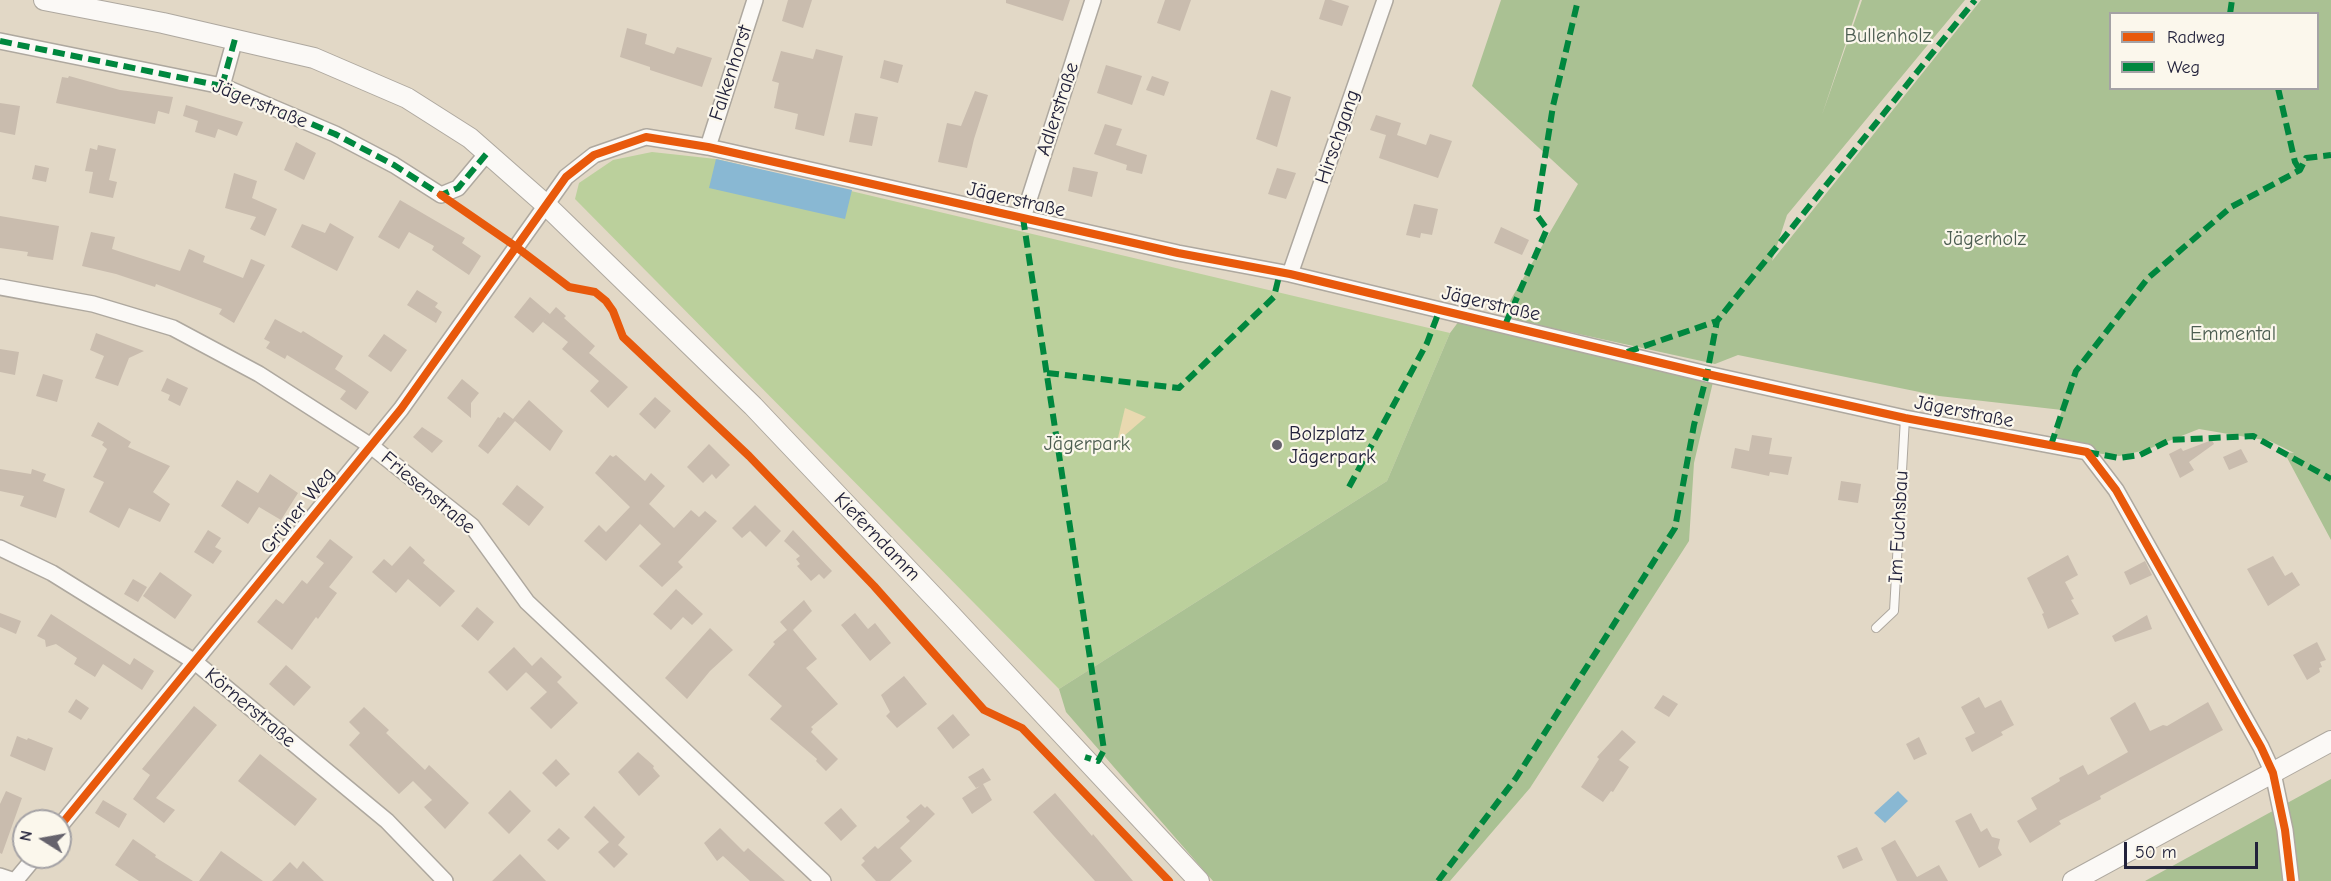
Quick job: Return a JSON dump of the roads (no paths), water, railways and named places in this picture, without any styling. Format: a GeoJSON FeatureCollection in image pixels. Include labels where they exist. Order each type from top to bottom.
{"type":"FeatureCollection","features":[{"type":"Feature","properties":{"kind":"street"},"geometry":{"type":"LineString","coordinates":[[44,0],[235,39],[314,58],[357,75],[407,98],[470,138],[545,204]]}},
{"type":"Feature","properties":{"kind":"street","name":"Falkenhorst"},"geometry":{"type":"LineString","coordinates":[[708,147],[755,0]]}},
{"type":"Feature","properties":{"kind":"street","name":"Adlerstraße"},"geometry":{"type":"LineString","coordinates":[[1023,218],[1093,0]]}},
{"type":"Feature","properties":{"kind":"street","name":"Hirschgang"},"geometry":{"type":"LineString","coordinates":[[1290,274],[1385,0]]}},
{"type":"Feature","properties":{"kind":"street"},"geometry":{"type":"LineString","coordinates":[[222,86],[235,39]]}},
{"type":"Feature","properties":{"kind":"street","name":"Jägerstraße"},"geometry":{"type":"LineString","coordinates":[[0,41],[222,86],[335,134],[394,165],[441,195],[458,188],[488,152]]}},
{"type":"Feature","properties":{"kind":"street","name":"Jägerstraße"},"geometry":{"type":"LineString","coordinates":[[545,204],[566,177],[594,154],[646,137],[708,147],[1178,253],[1290,274],[1707,374],[1905,418],[2087,452],[2116,490],[2258,740],[2272,772],[2284,830],[2291,881]]}},
{"type":"Feature","properties":{"kind":"street","name":"Grüner Weg"},"geometry":{"type":"LineString","coordinates":[[72,811],[401,409],[545,204]]}},
{"type":"Feature","properties":{"kind":"street","name":"Kieferndamm"},"geometry":{"type":"LineString","coordinates":[[545,204],[761,414],[1198,881]]}},
{"type":"Feature","properties":{"kind":"street","name":"Friesenstraße"},"geometry":{"type":"LineString","coordinates":[[0,287],[93,304],[173,328],[260,374],[371,446],[472,525],[527,602],[823,881]]}},
{"type":"Feature","properties":{"kind":"street","name":"Körnerstraße"},"geometry":{"type":"LineString","coordinates":[[0,548],[52,573],[195,662],[387,821],[446,881]]}},
{"type":"Feature","properties":{"kind":"street"},"geometry":{"type":"LineString","coordinates":[[2073,881],[2331,741]]}},
{"type":"Feature","properties":{"kind":"street"},"geometry":{"type":"LineString","coordinates":[[0,876],[15,881],[25,869]]}},
{"type":"Feature","properties":{"kind":"lane","name":"Im Fuchsbau"},"geometry":{"type":"LineString","coordinates":[[1876,628],[1894,611],[1905,418]]}},
{"type":"Feature","properties":{"kind":"water"},"geometry":{"type":"Polygon","coordinates":[[[716,159],[852,190],[845,219],[709,188],[716,159]]]}},
{"type":"Feature","properties":{"kind":"water"},"geometry":{"type":"Polygon","coordinates":[[[1898,791],[1908,801],[1885,823],[1874,813],[1898,791]]]}},
{"type":"Feature","properties":{"kind":"place","name":"Bolzplatz Jägerpark"},"geometry":{"type":"Point","coordinates":[1277,445]}},
{"type":"Feature","properties":{"kind":"park label","name":"Bullenholz"},"geometry":{"type":"Point","coordinates":[1888,36]}},
{"type":"Feature","properties":{"kind":"park label","name":"Jägerholz"},"geometry":{"type":"Point","coordinates":[1985,239]}},
{"type":"Feature","properties":{"kind":"park label","name":"Emmental"},"geometry":{"type":"Point","coordinates":[2233,334]}},
{"type":"Feature","properties":{"kind":"park label","name":"Jägerpark"},"geometry":{"type":"Point","coordinates":[1087,444]}}]}
